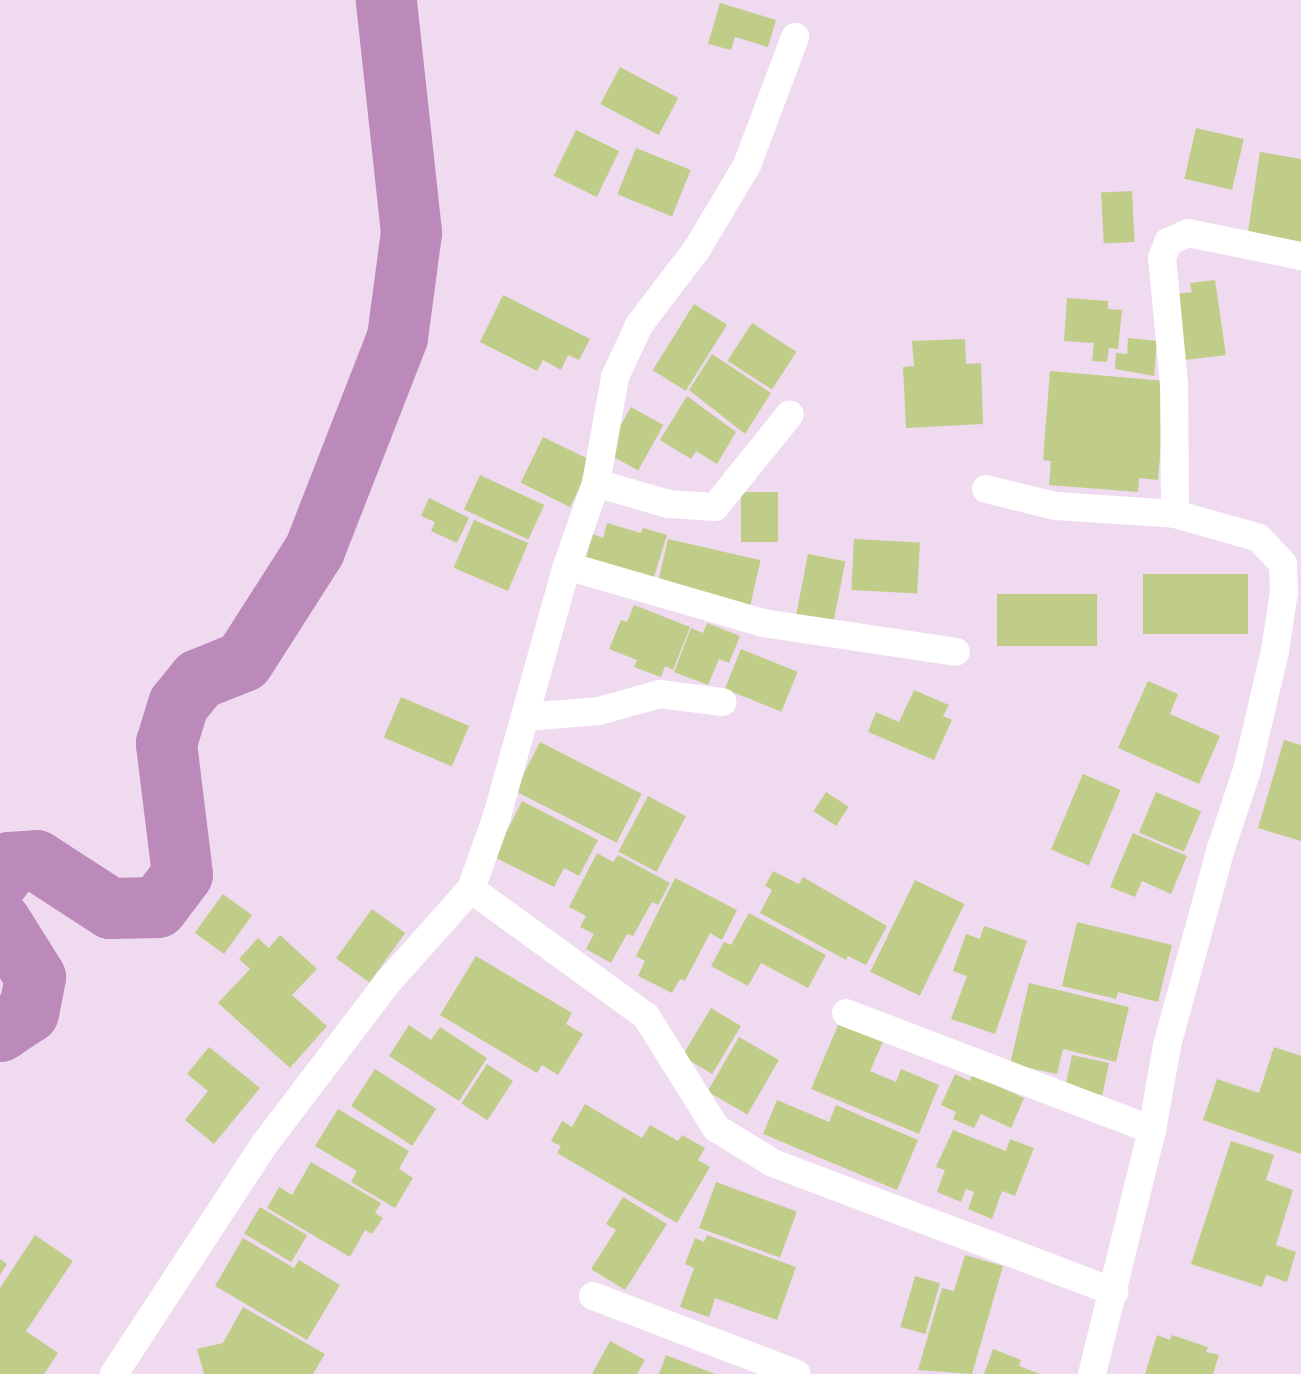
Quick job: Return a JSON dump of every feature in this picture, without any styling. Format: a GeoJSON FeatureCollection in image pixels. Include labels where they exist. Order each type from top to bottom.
{"type":"FeatureCollection","features":[{"type":"Feature","properties":{"kind":"street"},"geometry":{"type":"LineString","coordinates":[[114,1374],[263,1146],[388,982],[471,889],[526,717],[566,566],[596,483],[615,377],[639,325],[697,249],[748,165],[795,37]]}},
{"type":"Feature","properties":{"kind":"street"},"geometry":{"type":"LineString","coordinates":[[1175,514],[1174,384],[1162,258],[1168,242],[1188,233],[1301,256]]}},
{"type":"Feature","properties":{"kind":"street"},"geometry":{"type":"LineString","coordinates":[[596,483],[668,504],[715,507],[790,414]]}},
{"type":"Feature","properties":{"kind":"street"},"geometry":{"type":"LineString","coordinates":[[986,490],[1056,506],[1175,514],[1265,542],[1282,564],[1284,592],[1247,770],[1220,848],[1167,1046],[1152,1130],[1114,1292],[1092,1374]]}},
{"type":"Feature","properties":{"kind":"street"},"geometry":{"type":"LineString","coordinates":[[566,566],[763,623],[956,652]]}},
{"type":"Feature","properties":{"kind":"street"},"geometry":{"type":"LineString","coordinates":[[526,717],[599,711],[660,694],[722,702]]}},
{"type":"Feature","properties":{"kind":"street"},"geometry":{"type":"LineString","coordinates":[[471,889],[646,1016],[716,1128],[773,1163],[1114,1292]]}},
{"type":"Feature","properties":{"kind":"street"},"geometry":{"type":"LineString","coordinates":[[846,1013],[1152,1130]]}},
{"type":"Feature","properties":{"kind":"street"},"geometry":{"type":"LineString","coordinates":[[593,1296],[797,1374]]}},
{"type":"Feature","properties":{"kind":"building"},"geometry":{"type":"Polygon","coordinates":[[[720,3],[776,20],[768,47],[735,37],[731,50],[708,44],[720,3]]]}},
{"type":"Feature","properties":{"kind":"building"},"geometry":{"type":"Polygon","coordinates":[[[620,67],[678,98],[659,135],[600,104],[620,67]]]}},
{"type":"Feature","properties":{"kind":"building"},"geometry":{"type":"Polygon","coordinates":[[[1196,128],[1244,139],[1232,190],[1184,179],[1196,128]]]}},
{"type":"Feature","properties":{"kind":"building"},"geometry":{"type":"Polygon","coordinates":[[[576,130],[619,151],[597,197],[554,176],[576,130]]]}},
{"type":"Feature","properties":{"kind":"building"},"geometry":{"type":"Polygon","coordinates":[[[636,148],[691,170],[672,216],[617,194],[636,148]]]}},
{"type":"Feature","properties":{"kind":"building"},"geometry":{"type":"Polygon","coordinates":[[[1260,152],[1301,159],[1301,246],[1247,238],[1260,152]]]}},
{"type":"Feature","properties":{"kind":"building"},"geometry":{"type":"Polygon","coordinates":[[[1132,191],[1135,242],[1104,244],[1101,193],[1132,191]]]}},
{"type":"Feature","properties":{"kind":"building"},"geometry":{"type":"Polygon","coordinates":[[[1215,280],[1226,355],[1177,361],[1176,294],[1192,292],[1190,283],[1215,280]]]}},
{"type":"Feature","properties":{"kind":"building"},"geometry":{"type":"Polygon","coordinates":[[[503,295],[590,339],[579,360],[568,355],[561,370],[543,360],[537,371],[480,342],[503,295]]]}},
{"type":"Feature","properties":{"kind":"building"},"geometry":{"type":"Polygon","coordinates":[[[1067,298],[1108,301],[1108,309],[1122,310],[1118,349],[1109,348],[1107,362],[1092,361],[1094,343],[1064,341],[1067,298]]]}},
{"type":"Feature","properties":{"kind":"building"},"geometry":{"type":"Polygon","coordinates":[[[694,304],[727,325],[686,391],[653,370],[694,304]]]}},
{"type":"Feature","properties":{"kind":"building"},"geometry":{"type":"Polygon","coordinates":[[[752,323],[796,352],[772,390],[727,361],[752,323]]]}},
{"type":"Feature","properties":{"kind":"building"},"geometry":{"type":"Polygon","coordinates":[[[1128,338],[1157,341],[1154,376],[1115,369],[1116,353],[1127,354],[1128,338]]]}},
{"type":"Feature","properties":{"kind":"building"},"geometry":{"type":"Polygon","coordinates":[[[965,339],[966,364],[981,363],[983,424],[906,428],[903,367],[914,366],[912,341],[965,339]]]}},
{"type":"Feature","properties":{"kind":"building"},"geometry":{"type":"Polygon","coordinates":[[[712,354],[771,393],[745,434],[689,390],[712,354]]]}},
{"type":"Feature","properties":{"kind":"building"},"geometry":{"type":"Polygon","coordinates":[[[1050,371],[1166,381],[1158,480],[1139,478],[1138,492],[1049,485],[1051,461],[1043,460],[1050,371]]]}},
{"type":"Feature","properties":{"kind":"building"},"geometry":{"type":"Polygon","coordinates":[[[687,396],[736,432],[717,464],[696,451],[691,459],[660,440],[687,396]]]}},
{"type":"Feature","properties":{"kind":"building"},"geometry":{"type":"Polygon","coordinates":[[[631,407],[663,425],[638,470],[606,452],[631,407]]]}},
{"type":"Feature","properties":{"kind":"building"},"geometry":{"type":"Polygon","coordinates":[[[543,437],[592,461],[570,507],[521,483],[543,437]]]}},
{"type":"Feature","properties":{"kind":"building"},"geometry":{"type":"Polygon","coordinates":[[[480,475],[544,505],[528,539],[464,509],[480,475]]]}},
{"type":"Feature","properties":{"kind":"building"},"geometry":{"type":"Polygon","coordinates":[[[741,492],[778,492],[778,542],[741,542],[741,492]]]}},
{"type":"Feature","properties":{"kind":"building"},"geometry":{"type":"Polygon","coordinates":[[[429,498],[469,518],[457,543],[431,531],[435,522],[421,516],[429,498]]]}},
{"type":"Feature","properties":{"kind":"building"},"geometry":{"type":"Polygon","coordinates":[[[474,520],[528,543],[508,591],[454,568],[474,520]]]}},
{"type":"Feature","properties":{"kind":"building"},"geometry":{"type":"Polygon","coordinates":[[[607,523],[641,533],[643,528],[667,535],[654,577],[586,558],[593,534],[603,538],[607,523]]]}},
{"type":"Feature","properties":{"kind":"building"},"geometry":{"type":"Polygon","coordinates":[[[668,539],[761,560],[750,607],[657,586],[668,539]]]}},
{"type":"Feature","properties":{"kind":"building"},"geometry":{"type":"Polygon","coordinates":[[[854,539],[920,542],[917,593],[851,590],[854,539]]]}},
{"type":"Feature","properties":{"kind":"building"},"geometry":{"type":"Polygon","coordinates":[[[808,554],[845,561],[833,624],[796,617],[808,554]]]}},
{"type":"Feature","properties":{"kind":"building"},"geometry":{"type":"Polygon","coordinates":[[[1143,574],[1248,574],[1248,634],[1143,634],[1143,574]]]}},
{"type":"Feature","properties":{"kind":"building"},"geometry":{"type":"Polygon","coordinates":[[[997,594],[1097,594],[1097,646],[997,646],[997,594]]]}},
{"type":"Feature","properties":{"kind":"building"},"geometry":{"type":"Polygon","coordinates":[[[634,605],[690,627],[673,670],[665,666],[661,677],[634,667],[637,660],[609,649],[621,620],[627,622],[634,605]]]}},
{"type":"Feature","properties":{"kind":"building"},"geometry":{"type":"Polygon","coordinates":[[[707,623],[740,636],[729,663],[719,659],[708,685],[674,672],[691,628],[703,633],[707,623]]]}},
{"type":"Feature","properties":{"kind":"building"},"geometry":{"type":"Polygon","coordinates":[[[741,649],[798,672],[781,712],[725,689],[741,649]]]}},
{"type":"Feature","properties":{"kind":"building"},"geometry":{"type":"Polygon","coordinates":[[[1148,681],[1178,694],[1170,714],[1220,736],[1199,784],[1118,748],[1148,681]]]}},
{"type":"Feature","properties":{"kind":"building"},"geometry":{"type":"Polygon","coordinates":[[[914,690],[949,705],[943,716],[952,720],[934,760],[868,732],[876,712],[899,722],[914,690]]]}},
{"type":"Feature","properties":{"kind":"building"},"geometry":{"type":"Polygon","coordinates":[[[401,697],[469,726],[452,766],[384,738],[401,697]]]}},
{"type":"Feature","properties":{"kind":"building"},"geometry":{"type":"Polygon","coordinates":[[[1284,740],[1301,745],[1301,841],[1258,828],[1284,740]]]}},
{"type":"Feature","properties":{"kind":"building"},"geometry":{"type":"Polygon","coordinates":[[[540,742],[642,794],[617,843],[515,791],[540,742]]]}},
{"type":"Feature","properties":{"kind":"building"},"geometry":{"type":"Polygon","coordinates":[[[1083,774],[1121,790],[1089,866],[1051,849],[1083,774]]]}},
{"type":"Feature","properties":{"kind":"building"},"geometry":{"type":"Polygon","coordinates":[[[826,792],[849,807],[836,826],[813,811],[826,792]]]}},
{"type":"Feature","properties":{"kind":"building"},"geometry":{"type":"Polygon","coordinates":[[[1156,792],[1201,811],[1184,852],[1139,833],[1156,792]]]}},
{"type":"Feature","properties":{"kind":"building"},"geometry":{"type":"Polygon","coordinates":[[[648,796],[686,816],[656,872],[618,852],[648,796]]]}},
{"type":"Feature","properties":{"kind":"building"},"geometry":{"type":"Polygon","coordinates":[[[522,801],[598,840],[579,876],[564,868],[554,887],[494,857],[522,801]]]}},
{"type":"Feature","properties":{"kind":"building"},"geometry":{"type":"Polygon","coordinates":[[[1133,833],[1187,856],[1171,894],[1142,881],[1135,897],[1110,887],[1133,833]]]}},
{"type":"Feature","properties":{"kind":"building"},"geometry":{"type":"Polygon","coordinates":[[[597,853],[613,862],[618,855],[670,883],[658,905],[652,902],[633,936],[627,934],[611,963],[586,949],[594,934],[580,927],[586,916],[569,907],[597,853]]]}},
{"type":"Feature","properties":{"kind":"building"},"geometry":{"type":"Polygon","coordinates":[[[773,871],[799,884],[803,877],[887,926],[866,965],[848,956],[846,960],[760,913],[772,890],[765,886],[773,871]]]}},
{"type":"Feature","properties":{"kind":"building"},"geometry":{"type":"Polygon","coordinates":[[[675,878],[737,910],[722,940],[710,933],[685,981],[680,979],[672,993],[638,976],[645,961],[636,956],[675,878]]]}},
{"type":"Feature","properties":{"kind":"building"},"geometry":{"type":"Polygon","coordinates":[[[915,880],[964,904],[920,996],[870,972],[915,880]]]}},
{"type":"Feature","properties":{"kind":"building"},"geometry":{"type":"Polygon","coordinates":[[[223,894],[252,915],[224,954],[195,933],[223,894]]]}},
{"type":"Feature","properties":{"kind":"building"},"geometry":{"type":"Polygon","coordinates":[[[372,909],[405,933],[369,982],[336,958],[372,909]]]}},
{"type":"Feature","properties":{"kind":"building"},"geometry":{"type":"Polygon","coordinates":[[[749,913],[826,955],[808,988],[761,963],[748,986],[711,966],[724,942],[731,945],[749,913]]]}},
{"type":"Feature","properties":{"kind":"building"},"geometry":{"type":"Polygon","coordinates":[[[1077,922],[1172,945],[1158,1002],[1118,992],[1116,999],[1062,986],[1077,922]]]}},
{"type":"Feature","properties":{"kind":"building"},"geometry":{"type":"Polygon","coordinates":[[[984,926],[1027,941],[995,1034],[951,1019],[967,976],[953,971],[966,934],[980,939],[984,926]]]}},
{"type":"Feature","properties":{"kind":"building"},"geometry":{"type":"Polygon","coordinates":[[[280,935],[317,969],[292,995],[327,1026],[290,1068],[218,1003],[250,969],[239,959],[258,938],[269,948],[280,935]]]}},
{"type":"Feature","properties":{"kind":"building"},"geometry":{"type":"Polygon","coordinates":[[[476,956],[572,1013],[566,1024],[583,1034],[558,1075],[542,1065],[537,1073],[440,1015],[476,956]]]}},
{"type":"Feature","properties":{"kind":"building"},"geometry":{"type":"Polygon","coordinates":[[[1029,983],[1129,1007],[1116,1062],[1063,1049],[1057,1074],[1010,1064],[1029,983]]]}},
{"type":"Feature","properties":{"kind":"building"},"geometry":{"type":"Polygon","coordinates":[[[711,1008],[741,1026],[712,1074],[682,1056],[711,1008]]]}},
{"type":"Feature","properties":{"kind":"building"},"geometry":{"type":"Polygon","coordinates":[[[841,1018],[885,1037],[870,1071],[896,1082],[901,1069],[939,1085],[919,1134],[811,1089],[841,1018]]]}},
{"type":"Feature","properties":{"kind":"building"},"geometry":{"type":"Polygon","coordinates":[[[409,1025],[431,1040],[440,1027],[487,1058],[459,1101],[389,1056],[409,1025]]]}},
{"type":"Feature","properties":{"kind":"building"},"geometry":{"type":"Polygon","coordinates":[[[739,1037],[779,1060],[747,1115],[708,1092],[739,1037]]]}},
{"type":"Feature","properties":{"kind":"building"},"geometry":{"type":"Polygon","coordinates":[[[209,1047],[260,1088],[214,1144],[185,1120],[208,1091],[187,1074],[209,1047]]]}},
{"type":"Feature","properties":{"kind":"building"},"geometry":{"type":"Polygon","coordinates":[[[1274,1047],[1301,1056],[1301,1154],[1203,1120],[1217,1079],[1259,1093],[1274,1047]]]}},
{"type":"Feature","properties":{"kind":"building"},"geometry":{"type":"Polygon","coordinates":[[[1072,1055],[1109,1063],[1102,1095],[1065,1087],[1072,1055]]]}},
{"type":"Feature","properties":{"kind":"building"},"geometry":{"type":"Polygon","coordinates":[[[487,1064],[513,1081],[487,1120],[461,1103],[487,1064]]]}},
{"type":"Feature","properties":{"kind":"building"},"geometry":{"type":"Polygon","coordinates":[[[375,1069],[436,1109],[412,1146],[351,1106],[375,1069]]]}},
{"type":"Feature","properties":{"kind":"building"},"geometry":{"type":"Polygon","coordinates":[[[955,1074],[970,1081],[972,1075],[1024,1098],[1011,1128],[981,1114],[974,1128],[953,1119],[956,1112],[941,1105],[955,1074]]]}},
{"type":"Feature","properties":{"kind":"building"},"geometry":{"type":"Polygon","coordinates":[[[777,1100],[829,1122],[836,1105],[918,1140],[897,1190],[763,1134],[777,1100]]]}},
{"type":"Feature","properties":{"kind":"building"},"geometry":{"type":"Polygon","coordinates":[[[585,1104],[642,1138],[650,1125],[678,1141],[682,1135],[705,1148],[698,1160],[710,1167],[677,1223],[557,1153],[561,1146],[551,1141],[562,1121],[572,1127],[585,1104]]]}},
{"type":"Feature","properties":{"kind":"building"},"geometry":{"type":"Polygon","coordinates":[[[338,1109],[409,1151],[399,1169],[413,1178],[395,1208],[351,1182],[357,1171],[315,1146],[338,1109]]]}},
{"type":"Feature","properties":{"kind":"building"},"geometry":{"type":"Polygon","coordinates":[[[953,1130],[1006,1151],[1010,1139],[1034,1148],[1015,1196],[1002,1191],[992,1219],[968,1209],[974,1192],[966,1189],[961,1202],[937,1192],[945,1170],[936,1167],[953,1130]]]}},
{"type":"Feature","properties":{"kind":"building"},"geometry":{"type":"Polygon","coordinates":[[[1231,1141],[1274,1155],[1266,1180],[1293,1190],[1276,1245],[1296,1252],[1287,1282],[1266,1275],[1262,1287],[1191,1264],[1231,1141]]]}},
{"type":"Feature","properties":{"kind":"building"},"geometry":{"type":"Polygon","coordinates":[[[311,1162],[381,1203],[375,1213],[383,1218],[372,1234],[365,1230],[350,1257],[267,1208],[279,1187],[292,1195],[311,1162]]]}},
{"type":"Feature","properties":{"kind":"building"},"geometry":{"type":"Polygon","coordinates":[[[716,1182],[797,1211],[780,1257],[699,1228],[716,1182]]]}},
{"type":"Feature","properties":{"kind":"building"},"geometry":{"type":"Polygon","coordinates":[[[623,1197],[667,1224],[625,1290],[591,1269],[616,1230],[606,1224],[623,1197]]]}},
{"type":"Feature","properties":{"kind":"building"},"geometry":{"type":"Polygon","coordinates":[[[260,1207],[307,1235],[291,1262],[244,1234],[260,1207]]]}},
{"type":"Feature","properties":{"kind":"building"},"geometry":{"type":"Polygon","coordinates":[[[35,1235],[73,1261],[26,1331],[58,1353],[44,1374],[0,1374],[0,1288],[35,1235]]]}},
{"type":"Feature","properties":{"kind":"building"},"geometry":{"type":"Polygon","coordinates":[[[707,1235],[796,1267],[777,1320],[715,1298],[709,1317],[680,1307],[694,1268],[685,1264],[695,1238],[704,1242],[707,1235]]]}},
{"type":"Feature","properties":{"kind":"building"},"geometry":{"type":"Polygon","coordinates":[[[243,1238],[294,1268],[299,1260],[340,1285],[307,1340],[215,1286],[243,1238]]]}},
{"type":"Feature","properties":{"kind":"building"},"geometry":{"type":"Polygon","coordinates":[[[965,1255],[1003,1266],[972,1374],[918,1370],[942,1288],[954,1291],[965,1255]]]}},
{"type":"Feature","properties":{"kind":"building"},"geometry":{"type":"Polygon","coordinates":[[[0,1259],[7,1264],[0,1275],[0,1259]]]}},
{"type":"Feature","properties":{"kind":"building"},"geometry":{"type":"Polygon","coordinates":[[[915,1276],[940,1283],[925,1334],[900,1327],[915,1276]]]}},
{"type":"Feature","properties":{"kind":"building"},"geometry":{"type":"Polygon","coordinates":[[[243,1307],[325,1354],[313,1374],[204,1374],[197,1349],[223,1343],[243,1307]]]}},
{"type":"Feature","properties":{"kind":"building"},"geometry":{"type":"Polygon","coordinates":[[[1157,1335],[1170,1340],[1172,1335],[1208,1347],[1206,1352],[1219,1355],[1213,1374],[1145,1374],[1157,1335]]]}},
{"type":"Feature","properties":{"kind":"building"},"geometry":{"type":"Polygon","coordinates":[[[610,1341],[645,1360],[637,1374],[592,1374],[610,1341]]]}},
{"type":"Feature","properties":{"kind":"building"},"geometry":{"type":"Polygon","coordinates":[[[993,1349],[1021,1360],[1019,1366],[1040,1374],[984,1374],[993,1349]]]}},
{"type":"Feature","properties":{"kind":"building"},"geometry":{"type":"Polygon","coordinates":[[[666,1355],[715,1374],[659,1374],[666,1355]]]}},
{"type":"Feature","properties":{"kind":"waterway"},"geometry":{"type":"LineString","coordinates":[[0,878],[9,862],[36,860],[110,908],[157,907],[182,874],[166,743],[178,704],[198,679],[243,661],[314,550],[397,337],[411,232],[386,0]]}},
{"type":"Feature","properties":{"kind":"waterway"},"geometry":{"type":"LineString","coordinates":[[0,921],[35,977],[28,1012],[0,1031]]}}]}
